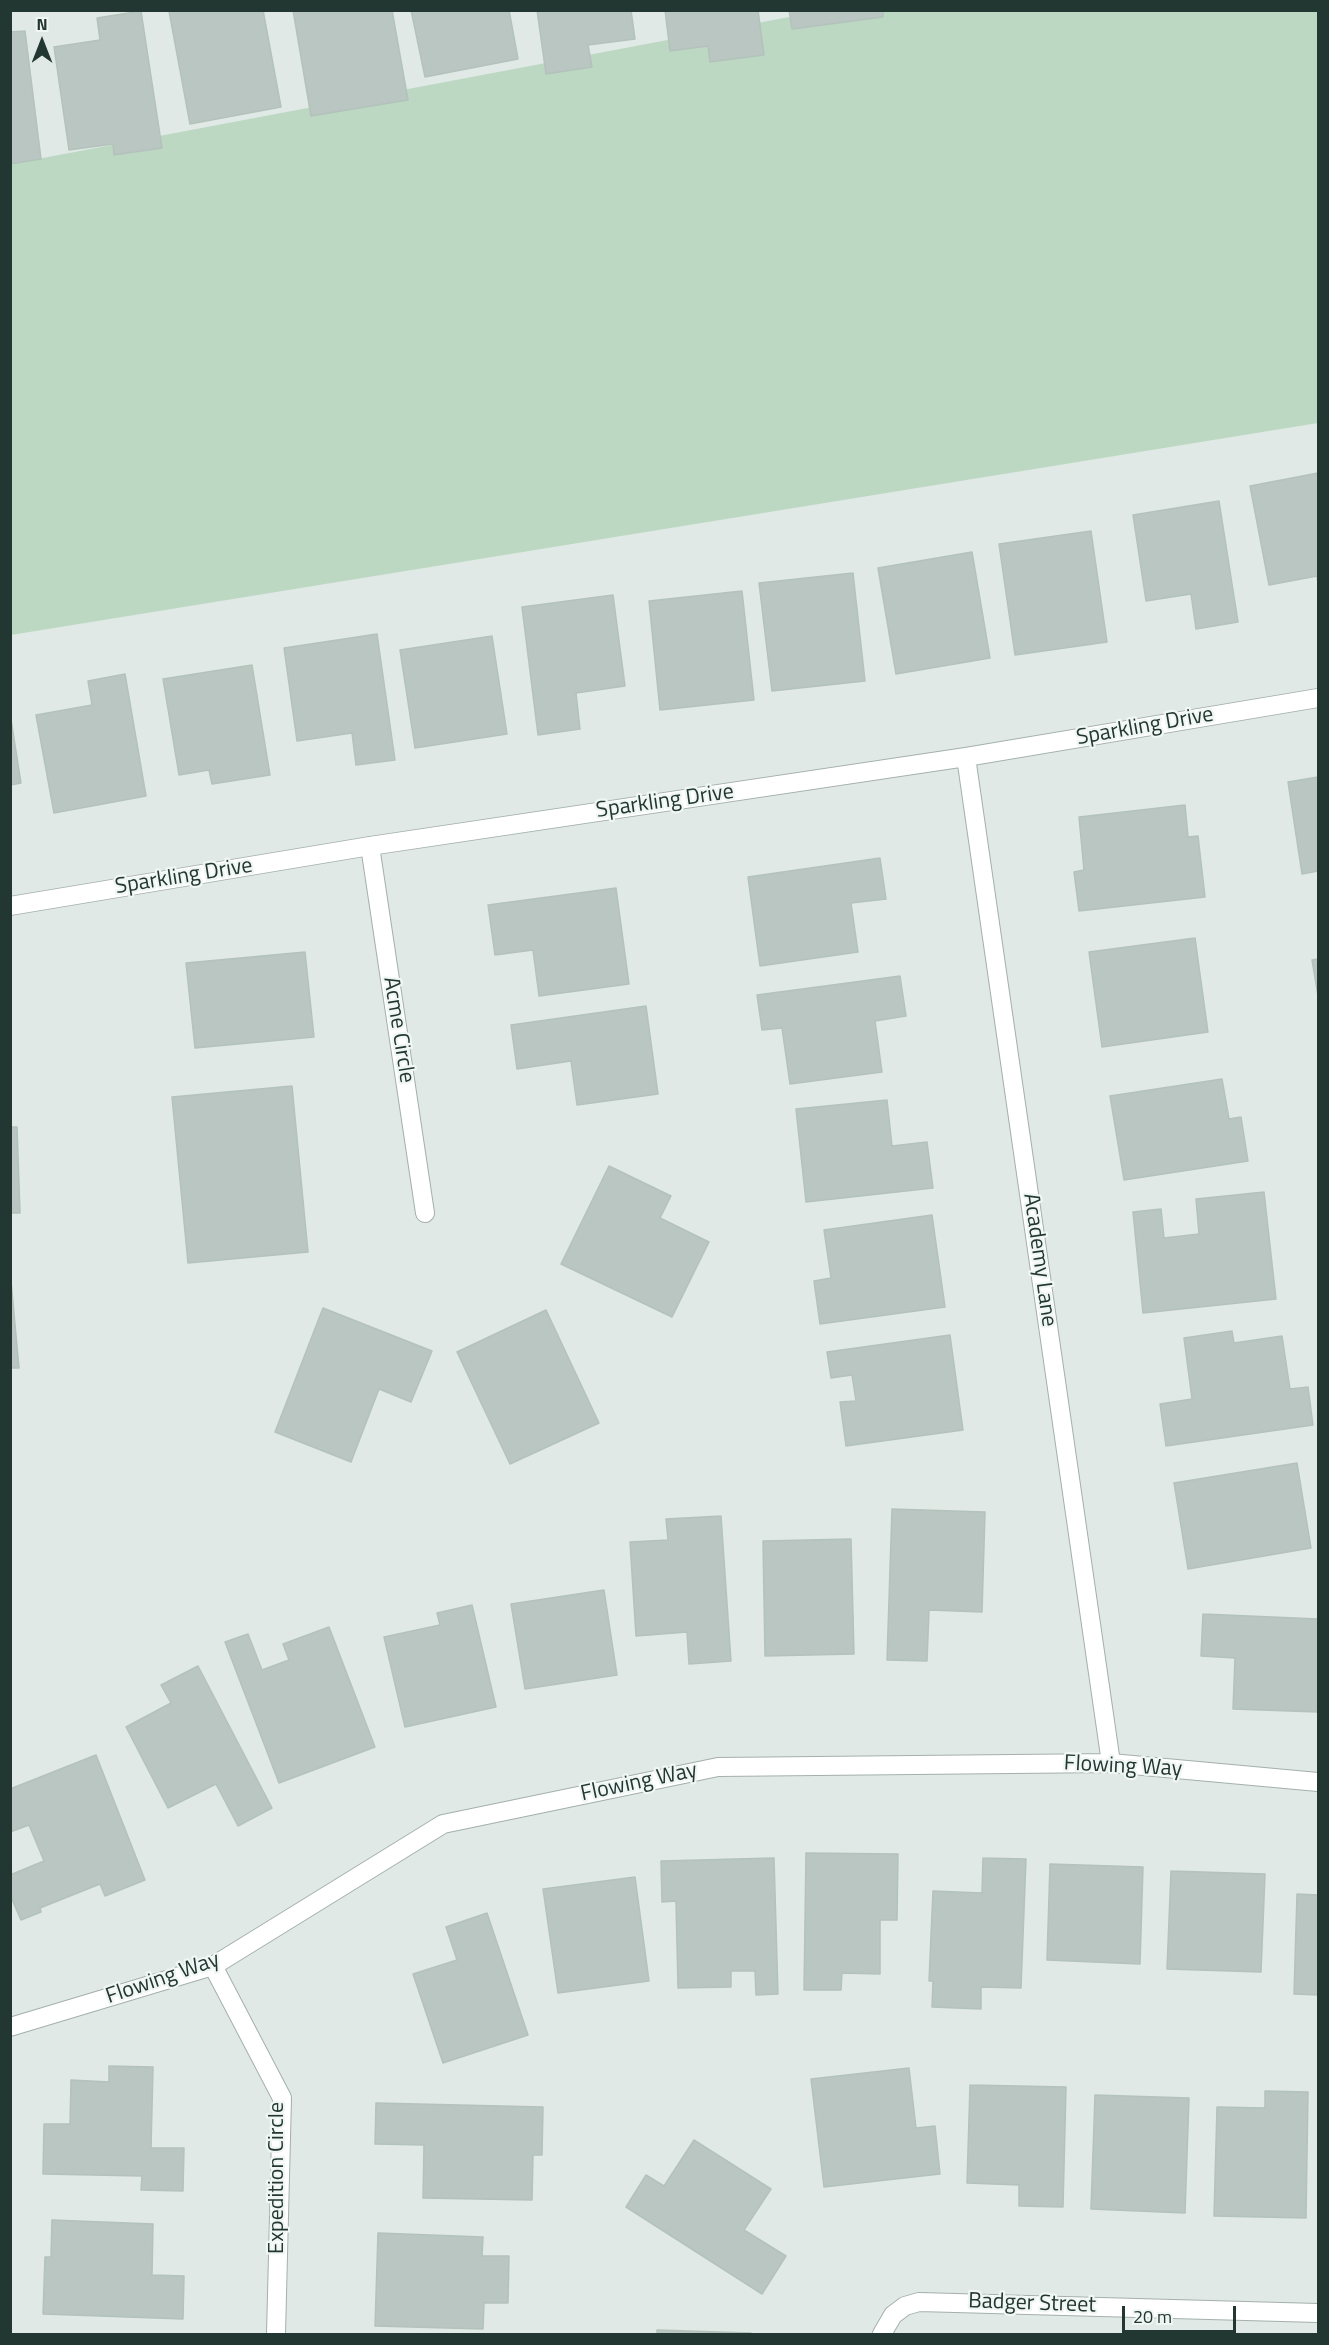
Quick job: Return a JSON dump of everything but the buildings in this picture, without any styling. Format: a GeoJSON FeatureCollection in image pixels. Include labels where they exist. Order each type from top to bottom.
{"type":"FeatureCollection","features":[{"type":"Feature","properties":{"kind":"street","name":"Sparkling Drive"},"geometry":{"type":"LineString","coordinates":[[10,906],[370,846],[966,757],[1318,698]]}},
{"type":"Feature","properties":{"kind":"street","name":"Academy Lane"},"geometry":{"type":"LineString","coordinates":[[966,757],[1111,1763]]}},
{"type":"Feature","properties":{"kind":"street","name":"Acme Circle"},"geometry":{"type":"LineString","coordinates":[[370,846],[425,1213]]}},
{"type":"Feature","properties":{"kind":"street","name":"Flowing Way"},"geometry":{"type":"LineString","coordinates":[[10,2027],[213,1966],[443,1824],[718,1767],[1111,1763],[1318,1782]]}},
{"type":"Feature","properties":{"kind":"street","name":"Expedition Circle"},"geometry":{"type":"LineString","coordinates":[[213,1966],[282,2098],[276,2334]]}},
{"type":"Feature","properties":{"kind":"street","name":"Badger Street"},"geometry":{"type":"LineString","coordinates":[[882,2334],[893,2315],[905,2307],[934,2301],[1318,2313]]}},
{"type":"Feature","properties":{"kind":"green space"},"geometry":{"type":"Polygon","coordinates":[[[821,11],[1318,11],[1318,423],[11,635],[11,164],[821,11]]]}}]}
